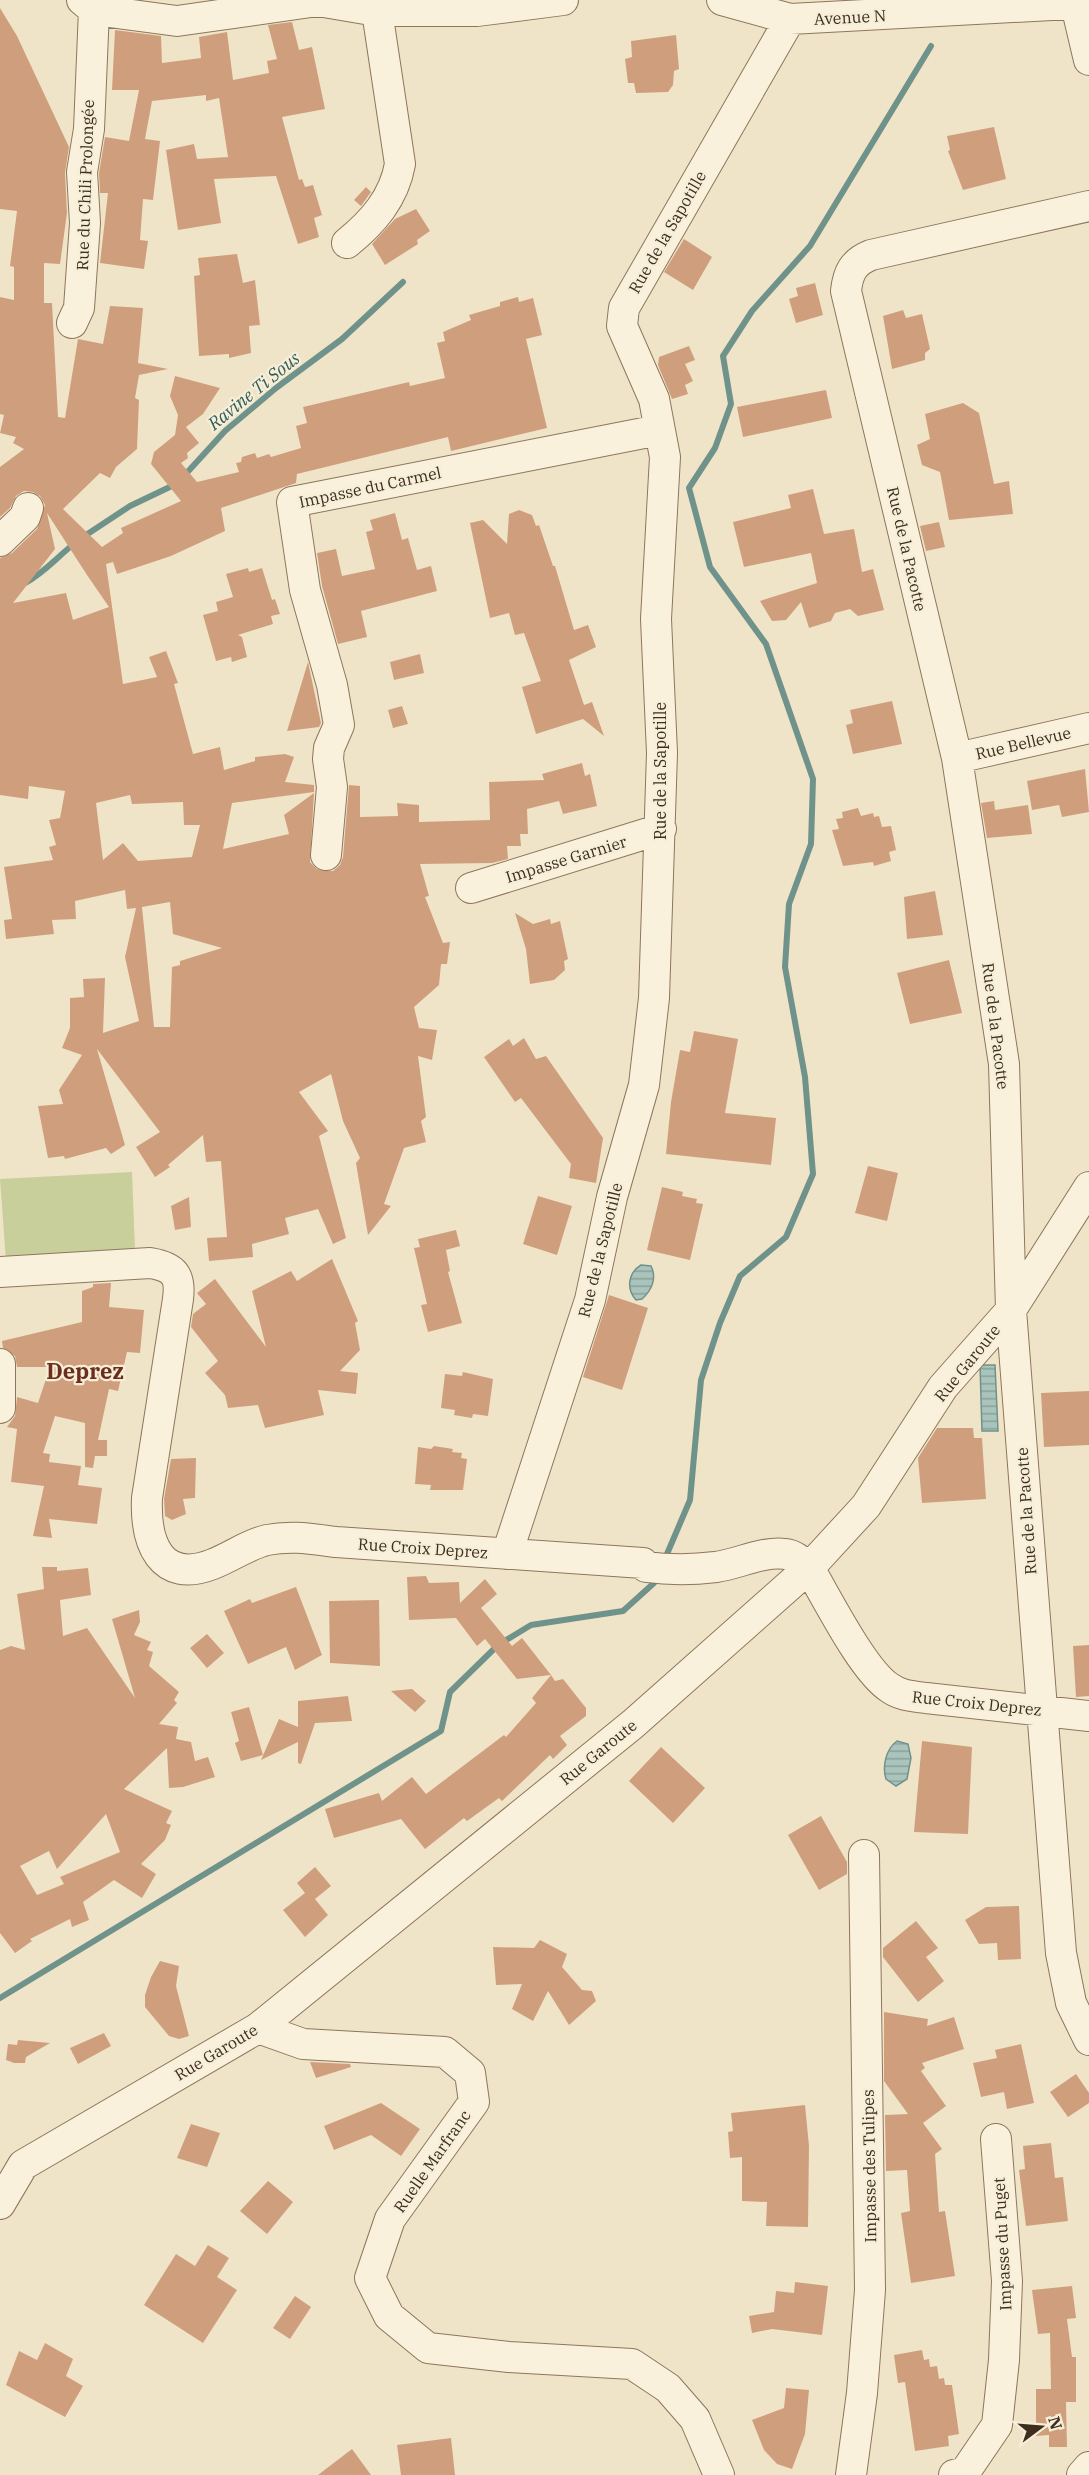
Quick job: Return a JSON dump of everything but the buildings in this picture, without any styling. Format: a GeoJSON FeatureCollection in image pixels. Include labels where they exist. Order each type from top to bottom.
{"type":"FeatureCollection","features":[{"type":"Feature","properties":{"kind":"street"},"geometry":{"type":"LineString","coordinates":[[88,5],[177,21],[318,1],[377,11],[563,0]]}},
{"type":"Feature","properties":{"kind":"street","name":"Avenue N"},"geometry":{"type":"LineString","coordinates":[[722,0],[790,19],[1005,4],[1083,4]]}},
{"type":"Feature","properties":{"kind":"street"},"geometry":{"type":"LineString","coordinates":[[1083,4],[1089,60]]}},
{"type":"Feature","properties":{"kind":"street","name":"Rue du Chili Prolongée"},"geometry":{"type":"LineString","coordinates":[[72,323],[79,308],[85,223],[82,172],[89,129],[88,5]]}},
{"type":"Feature","properties":{"kind":"street"},"geometry":{"type":"LineString","coordinates":[[347,243],[371,223],[396,184],[400,165],[377,11]]}},
{"type":"Feature","properties":{"kind":"street","name":"Rue de la Sapotille"},"geometry":{"type":"LineString","coordinates":[[507,1554],[590,1299],[612,1197],[644,1084],[654,998],[662,829],[662,753],[656,619],[665,457],[654,399],[622,326],[624,308],[790,19]]}},
{"type":"Feature","properties":{"kind":"street","name":"Rue de la Pacotte"},"geometry":{"type":"LineString","coordinates":[[1089,206],[871,255],[860,259],[851,268],[846,291],[957,758],[1004,1064],[1011,1310],[1061,1953],[1071,2003],[1089,2040]]}},
{"type":"Feature","properties":{"kind":"street","name":"Impasse du Carmel"},"geometry":{"type":"LineString","coordinates":[[326,855],[332,787],[327,759],[339,725],[332,685],[305,590],[292,502],[659,430]]}},
{"type":"Feature","properties":{"kind":"street"},"geometry":{"type":"LineString","coordinates":[[0,542],[25,518],[28,508]]}},
{"type":"Feature","properties":{"kind":"street","name":"Rue Bellevue"},"geometry":{"type":"LineString","coordinates":[[957,758],[1089,728]]}},
{"type":"Feature","properties":{"kind":"street","name":"Impasse Garnier"},"geometry":{"type":"LineString","coordinates":[[471,888],[662,829]]}},
{"type":"Feature","properties":{"kind":"street","name":"Rue Garoute"},"geometry":{"type":"LineString","coordinates":[[0,2204],[23,2165],[258,2028],[633,1724],[809,1568],[866,1506],[944,1387],[1011,1310],[1089,1187]]}},
{"type":"Feature","properties":{"kind":"street","name":"Rue Croix Deprez"},"geometry":{"type":"LineString","coordinates":[[0,1272],[150,1263],[165,1265],[176,1274],[180,1286],[147,1498],[146,1522],[151,1545],[162,1560],[176,1568],[198,1569],[266,1540],[294,1536],[336,1542],[643,1563],[646,1567],[677,1570],[716,1567],[776,1554],[795,1557],[809,1568],[864,1659],[889,1688],[903,1695],[1089,1716]]}},
{"type":"Feature","properties":{"kind":"street"},"geometry":{"type":"LineString","coordinates":[[0,1364],[0,1408]]}},
{"type":"Feature","properties":{"kind":"street","name":"Impasse des Tulipes"},"geometry":{"type":"LineString","coordinates":[[853,2475],[870,2290],[864,1855]]}},
{"type":"Feature","properties":{"kind":"street","name":"Ruelle Marfranc"},"geometry":{"type":"LineString","coordinates":[[258,2028],[303,2044],[445,2052],[470,2073],[474,2102],[390,2219],[370,2278],[389,2316],[428,2348],[509,2357],[632,2364],[668,2388],[694,2419],[719,2475]]}},
{"type":"Feature","properties":{"kind":"street","name":"Impasse du Puget"},"geometry":{"type":"LineString","coordinates":[[954,2475],[965,2472],[997,2425],[1004,2360],[1007,2281],[996,2139]]}},
{"type":"Feature","properties":{"kind":"street"},"geometry":{"type":"LineString","coordinates":[[1082,2475],[1089,2467]]}},
{"type":"Feature","properties":{"kind":"green space"},"geometry":{"type":"Polygon","coordinates":[[[132,1172],[135,1249],[6,1261],[0,1179],[132,1172]]]}},
{"type":"Feature","properties":{"kind":"water"},"geometry":{"type":"Polygon","coordinates":[[[641,1265],[651,1266],[653,1279],[646,1295],[636,1300],[631,1291],[630,1281],[633,1272],[641,1265]]]}},
{"type":"Feature","properties":{"kind":"water"},"geometry":{"type":"Polygon","coordinates":[[[980,1365],[995,1365],[998,1431],[982,1431],[980,1365]]]}},
{"type":"Feature","properties":{"kind":"water"},"geometry":{"type":"Polygon","coordinates":[[[897,1741],[908,1744],[911,1758],[907,1779],[896,1786],[886,1779],[884,1769],[888,1753],[897,1741]]]}},
{"type":"Feature","properties":{"kind":"waterway"},"geometry":{"type":"LineString","coordinates":[[664,1561],[690,1500],[701,1380],[720,1323],[740,1276],[786,1237],[813,1174],[805,1077],[785,967],[789,904],[811,844],[813,779],[766,644],[710,567],[689,488],[715,448],[731,404],[723,356],[752,311],[810,246],[931,46]]}},
{"type":"Feature","properties":{"kind":"waterway","name":"Ravine Ti Sous"},"geometry":{"type":"LineString","coordinates":[[183,477],[225,431],[276,388],[342,339],[403,282]]}},
{"type":"Feature","properties":{"kind":"waterway","name":"Ravine Ti Sous"},"geometry":{"type":"LineString","coordinates":[[83,537],[130,506],[176,484]]}},
{"type":"Feature","properties":{"kind":"waterway","name":"Ravine Ti Sous"},"geometry":{"type":"LineString","coordinates":[[25,583],[75,543]]}},
{"type":"Feature","properties":{"kind":"waterway"},"geometry":{"type":"LineString","coordinates":[[0,1998],[441,1731],[450,1692],[498,1645],[531,1625],[623,1611],[654,1583],[657,1576]]}},
{"type":"Feature","properties":{"kind":"district","name":"Deprez"},"geometry":{"type":"Point","coordinates":[85,1371]}}]}
